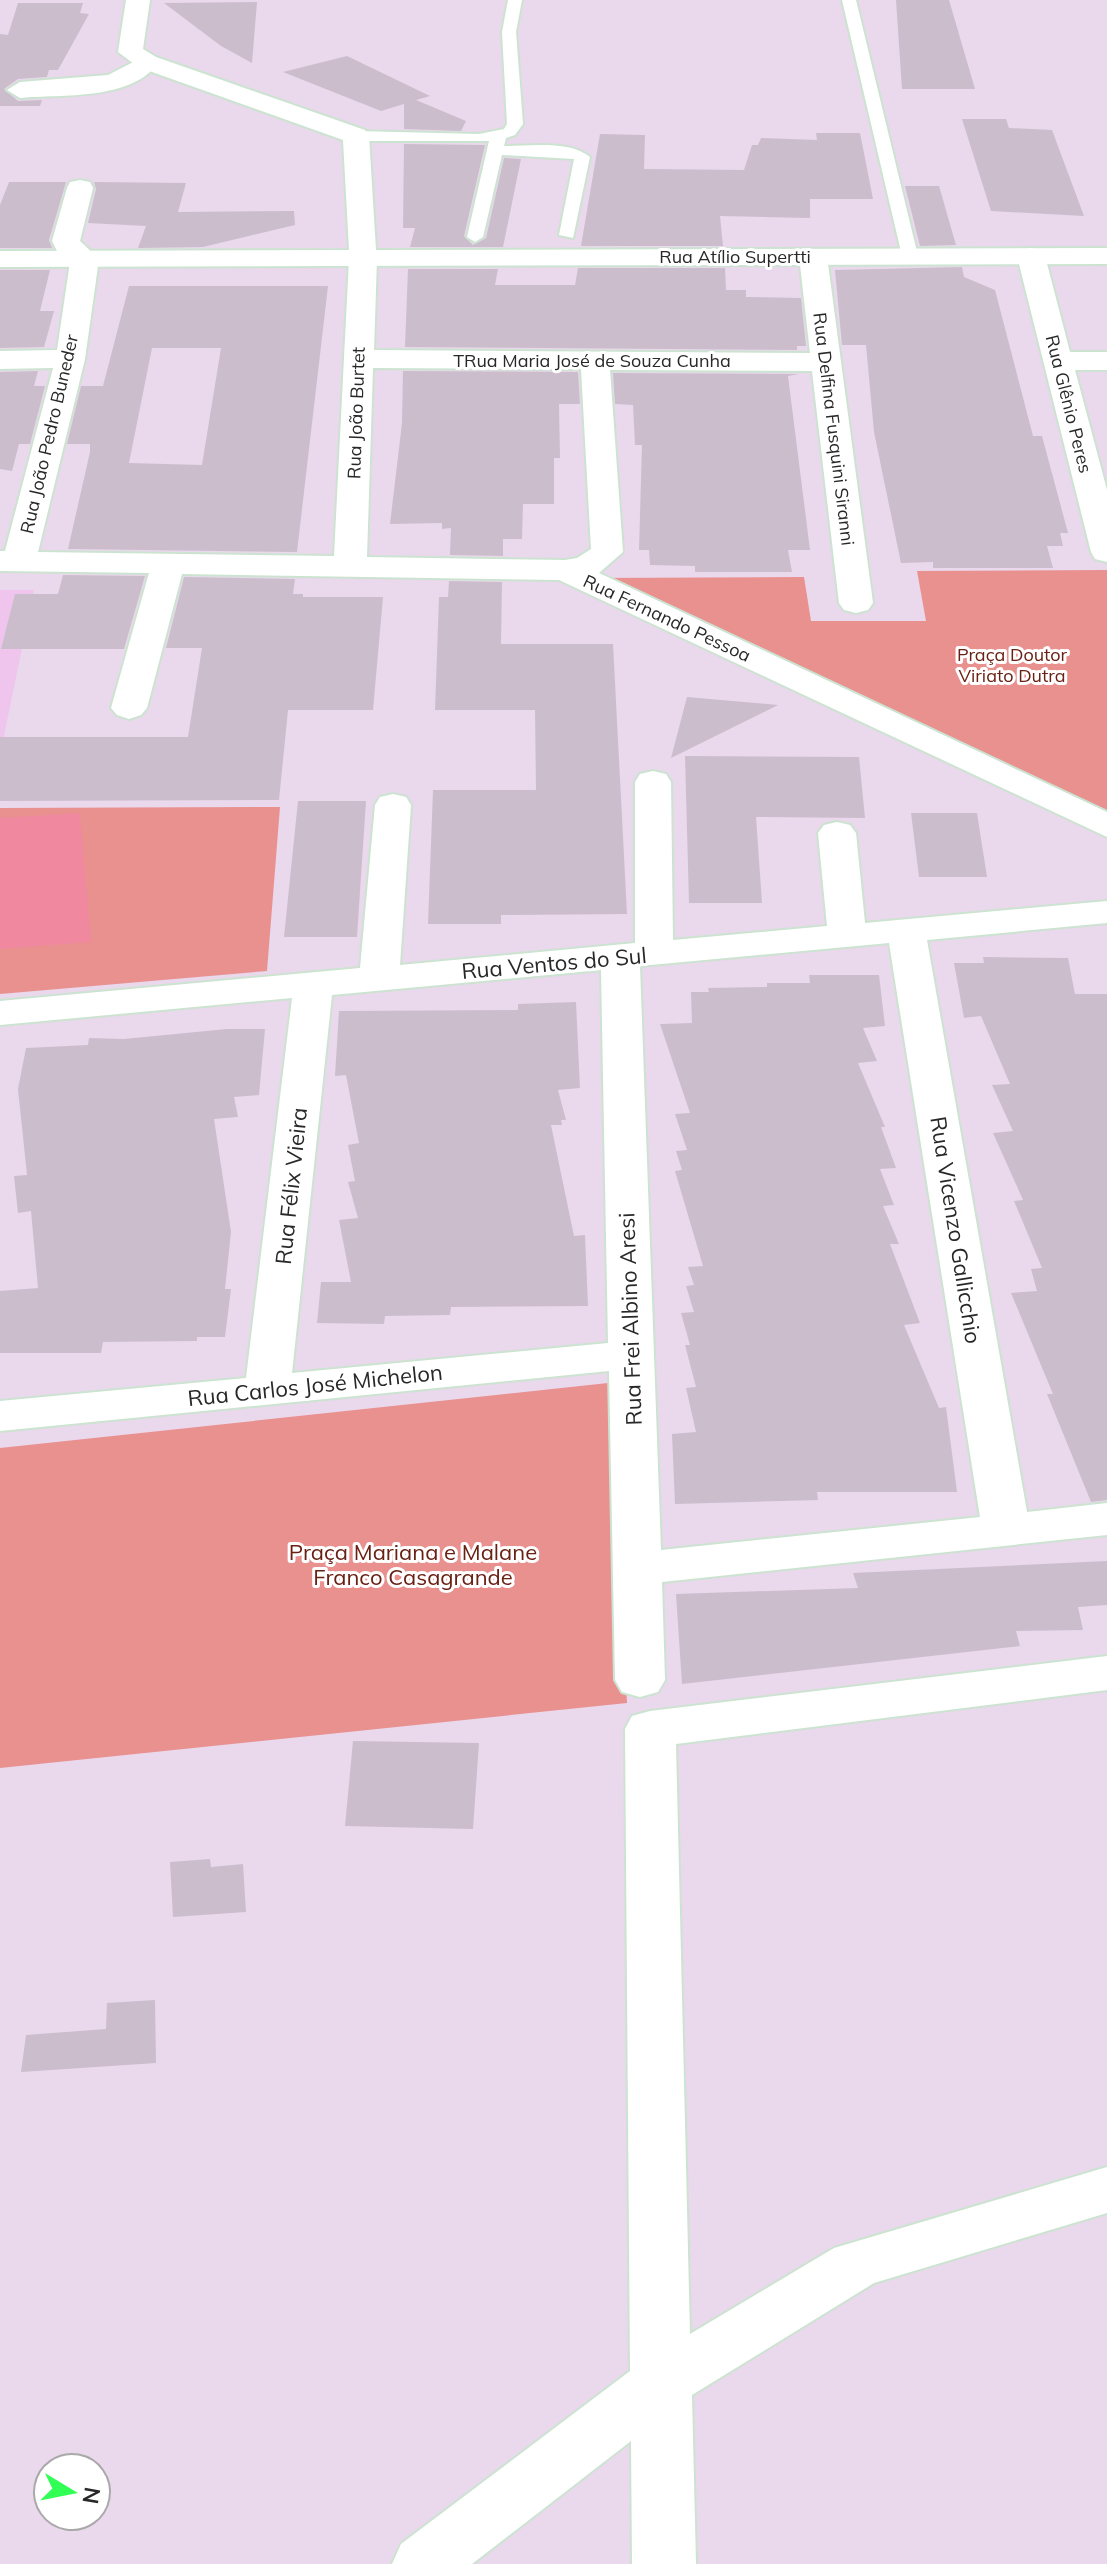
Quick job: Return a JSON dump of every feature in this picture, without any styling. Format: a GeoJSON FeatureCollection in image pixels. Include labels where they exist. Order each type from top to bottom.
{"type":"FeatureCollection","features":[{"type":"Feature","properties":{"kind":"street"},"geometry":{"type":"LineString","coordinates":[[138,0],[130,52],[138,69]]}},
{"type":"Feature","properties":{"kind":"street"},"geometry":{"type":"LineString","coordinates":[[20,90],[105,83],[138,69],[356,136],[363,259]]}},
{"type":"Feature","properties":{"kind":"street"},"geometry":{"type":"LineString","coordinates":[[80,188],[66,241],[69,249],[85,259]]}},
{"type":"Feature","properties":{"kind":"street","name":"Rua Atílio Supertti"},"geometry":{"type":"LineString","coordinates":[[0,259],[363,259],[474,245],[813,256],[1107,256]]}},
{"type":"Feature","properties":{"kind":"street","name":"Rua Delfina Fusquini Siranni"},"geometry":{"type":"LineString","coordinates":[[813,256],[856,603]]}},
{"type":"Feature","properties":{"kind":"street","name":"Rua Glênio Peres"},"geometry":{"type":"LineString","coordinates":[[1031,256],[1107,552]]}},
{"type":"Feature","properties":{"kind":"street","name":"Rua João Pedro Buneder"},"geometry":{"type":"LineString","coordinates":[[9,561],[70,359],[85,259]]}},
{"type":"Feature","properties":{"kind":"street","name":"Rua João Burtet"},"geometry":{"type":"LineString","coordinates":[[350,566],[363,259]]}},
{"type":"Feature","properties":{"kind":"street"},"geometry":{"type":"LineString","coordinates":[[0,360],[70,359]]}},
{"type":"Feature","properties":{"kind":"street","name":"TRua Maria José de Souza Cunha"},"geometry":{"type":"LineString","coordinates":[[358,359],[826,362]]}},
{"type":"Feature","properties":{"kind":"street"},"geometry":{"type":"LineString","coordinates":[[565,570],[586,567],[607,552],[595,360]]}},
{"type":"Feature","properties":{"kind":"street"},"geometry":{"type":"LineString","coordinates":[[1058,361],[1107,361]]}},
{"type":"Feature","properties":{"kind":"street","name":"Rua Fernando Pessoa"},"geometry":{"type":"LineString","coordinates":[[9,561],[565,570],[1107,826]]}},
{"type":"Feature","properties":{"kind":"street"},"geometry":{"type":"LineString","coordinates":[[129,708],[169,562]]}},
{"type":"Feature","properties":{"kind":"street","name":"Rua Frei Albino Aresi"},"geometry":{"type":"LineString","coordinates":[[640,1680],[631,1355],[637,956],[653,782]]}},
{"type":"Feature","properties":{"kind":"street"},"geometry":{"type":"LineString","coordinates":[[379,978],[393,805]]}},
{"type":"Feature","properties":{"kind":"street"},"geometry":{"type":"LineString","coordinates":[[837,833],[847,936]]}},
{"type":"Feature","properties":{"kind":"street","name":"Rua Ventos do Sul"},"geometry":{"type":"LineString","coordinates":[[0,1013],[1107,912]]}},
{"type":"Feature","properties":{"kind":"street","name":"Rua Vicenzo Gallicchio"},"geometry":{"type":"LineString","coordinates":[[906,930],[1006,1530]]}},
{"type":"Feature","properties":{"kind":"street","name":"Rua Félix Vieira"},"geometry":{"type":"LineString","coordinates":[[268,1389],[313,984]]}},
{"type":"Feature","properties":{"kind":"street","name":"Rua Carlos José Michelon"},"geometry":{"type":"LineString","coordinates":[[0,1416],[631,1355]]}},
{"type":"Feature","properties":{"kind":"street"},"geometry":{"type":"LineString","coordinates":[[636,1569],[1107,1519]]}},
{"type":"Feature","properties":{"kind":"street"},"geometry":{"type":"LineString","coordinates":[[664,2564],[650,1729],[1107,1673]]}},
{"type":"Feature","properties":{"kind":"street"},"geometry":{"type":"LineString","coordinates":[[424,2564],[659,2384],[855,2265],[1107,2190]]}},
{"type":"Feature","properties":{"kind":"lane"},"geometry":{"type":"LineString","coordinates":[[474,245],[496,144],[515,124],[509,32],[515,0]]}},
{"type":"Feature","properties":{"kind":"lane"},"geometry":{"type":"LineString","coordinates":[[849,0],[910,256]]}},
{"type":"Feature","properties":{"kind":"lane"},"geometry":{"type":"LineString","coordinates":[[356,136],[496,144],[565,152],[582,157],[567,235]]}},
{"type":"Feature","properties":{"kind":"shaded area"},"geometry":{"type":"Polygon","coordinates":[[[0,590],[34,590],[0,755],[0,590]]]}},
{"type":"Feature","properties":{"kind":"shaded area"},"geometry":{"type":"Polygon","coordinates":[[[80,813],[91,942],[0,949],[0,818],[80,813]]]}},
{"type":"Feature","properties":{"kind":"green space","name":"Praça Doutor Viriato Dutra"},"geometry":{"type":"Polygon","coordinates":[[[1107,570],[1107,813],[596,578],[804,577],[811,621],[926,621],[917,571],[1107,570]]]}},
{"type":"Feature","properties":{"kind":"green space"},"geometry":{"type":"Polygon","coordinates":[[[280,807],[267,971],[0,994],[0,808],[280,807]]]}},
{"type":"Feature","properties":{"kind":"green space","name":"Praça Mariana e Malane Franco Casagrande"},"geometry":{"type":"Polygon","coordinates":[[[608,1383],[627,1703],[0,1768],[0,1448],[608,1383]]]}},
{"type":"Feature","properties":{"kind":"building"},"geometry":{"type":"Polygon","coordinates":[[[896,0],[949,0],[975,89],[902,89],[896,0]]]}},
{"type":"Feature","properties":{"kind":"building"},"geometry":{"type":"Polygon","coordinates":[[[257,2],[252,63],[221,46],[164,3],[257,2]]]}},
{"type":"Feature","properties":{"kind":"building"},"geometry":{"type":"Polygon","coordinates":[[[18,3],[83,3],[80,13],[89,14],[58,70],[49,70],[47,77],[18,79],[4,89],[18,101],[42,100],[40,106],[0,106],[0,34],[8,35],[18,3]]]}},
{"type":"Feature","properties":{"kind":"building"},"geometry":{"type":"Polygon","coordinates":[[[347,56],[430,96],[416,100],[466,121],[461,131],[404,129],[404,104],[381,111],[283,72],[347,56]]]}},
{"type":"Feature","properties":{"kind":"building"},"geometry":{"type":"Polygon","coordinates":[[[962,119],[1006,119],[1009,128],[1052,130],[1084,216],[991,211],[962,119]]]}},
{"type":"Feature","properties":{"kind":"building"},"geometry":{"type":"Polygon","coordinates":[[[816,133],[860,133],[873,199],[810,199],[810,218],[720,216],[723,246],[581,246],[600,134],[645,135],[644,169],[744,170],[752,145],[758,145],[761,138],[817,140],[816,133]]]}},
{"type":"Feature","properties":{"kind":"building"},"geometry":{"type":"Polygon","coordinates":[[[404,144],[485,145],[464,236],[473,245],[486,238],[504,158],[521,159],[503,247],[410,247],[415,228],[403,228],[404,144]]]}},
{"type":"Feature","properties":{"kind":"building"},"geometry":{"type":"Polygon","coordinates":[[[9,182],[66,182],[49,240],[52,248],[0,248],[0,205],[9,182]]]}},
{"type":"Feature","properties":{"kind":"building"},"geometry":{"type":"Polygon","coordinates":[[[94,182],[186,183],[178,212],[294,211],[295,225],[203,247],[138,248],[146,226],[88,223],[96,189],[94,182]]]}},
{"type":"Feature","properties":{"kind":"building"},"geometry":{"type":"Polygon","coordinates":[[[905,186],[939,186],[956,245],[920,246],[905,186]]]}},
{"type":"Feature","properties":{"kind":"building"},"geometry":{"type":"Polygon","coordinates":[[[962,267],[964,277],[995,290],[1033,436],[1042,436],[1068,533],[1060,533],[1063,546],[1047,546],[1053,568],[933,568],[933,562],[901,563],[874,432],[866,345],[842,345],[835,270],[962,267]]]}},
{"type":"Feature","properties":{"kind":"building"},"geometry":{"type":"Polygon","coordinates":[[[578,268],[725,268],[726,290],[746,290],[746,297],[801,298],[806,346],[797,346],[797,350],[405,347],[408,269],[498,269],[495,285],[575,285],[578,268]]]}},
{"type":"Feature","properties":{"kind":"building"},"geometry":{"type":"Polygon","coordinates":[[[0,270],[50,270],[40,311],[54,311],[44,347],[0,348],[0,270]]]}},
{"type":"Feature","properties":{"kind":"building"},"geometry":{"type":"Polygon","coordinates":[[[129,286],[328,286],[297,552],[68,549],[90,444],[67,444],[81,386],[103,386],[129,286]],[[152,348],[129,463],[202,465],[221,348],[152,348]]]}},
{"type":"Feature","properties":{"kind":"building"},"geometry":{"type":"Polygon","coordinates":[[[38,371],[34,386],[45,386],[30,444],[19,444],[12,471],[0,469],[0,372],[38,371]]]}},
{"type":"Feature","properties":{"kind":"building"},"geometry":{"type":"Polygon","coordinates":[[[403,371],[578,372],[580,404],[559,404],[560,458],[554,458],[554,504],[523,504],[522,539],[503,539],[503,556],[450,555],[451,528],[442,529],[442,523],[390,524],[402,423],[403,371]]]}},
{"type":"Feature","properties":{"kind":"building"},"geometry":{"type":"Polygon","coordinates":[[[613,373],[799,374],[788,376],[810,550],[788,550],[792,572],[695,572],[695,566],[650,565],[649,550],[639,550],[642,445],[635,445],[633,405],[615,404],[613,373]]]}},
{"type":"Feature","properties":{"kind":"building"},"geometry":{"type":"Polygon","coordinates":[[[63,575],[145,576],[124,649],[1,649],[15,594],[58,594],[63,575]]]}},
{"type":"Feature","properties":{"kind":"building"},"geometry":{"type":"Polygon","coordinates":[[[184,577],[295,579],[293,594],[303,594],[303,597],[383,597],[373,710],[288,710],[279,800],[0,801],[0,737],[188,737],[202,648],[166,648],[184,577]]]}},
{"type":"Feature","properties":{"kind":"building"},"geometry":{"type":"Polygon","coordinates":[[[449,581],[502,582],[501,644],[613,644],[627,914],[501,915],[501,924],[428,924],[433,790],[536,790],[535,710],[435,710],[439,597],[448,597],[449,581]]]}},
{"type":"Feature","properties":{"kind":"building"},"geometry":{"type":"Polygon","coordinates":[[[687,697],[778,705],[671,758],[687,697]]]}},
{"type":"Feature","properties":{"kind":"building"},"geometry":{"type":"Polygon","coordinates":[[[685,756],[859,757],[865,818],[756,817],[762,903],[689,903],[685,756]]]}},
{"type":"Feature","properties":{"kind":"building"},"geometry":{"type":"Polygon","coordinates":[[[298,801],[366,801],[357,937],[284,937],[298,801]]]}},
{"type":"Feature","properties":{"kind":"building"},"geometry":{"type":"Polygon","coordinates":[[[911,813],[977,813],[987,877],[919,877],[911,813]]]}},
{"type":"Feature","properties":{"kind":"building"},"geometry":{"type":"Polygon","coordinates":[[[983,957],[1068,958],[1075,994],[1107,994],[1107,1500],[1091,1502],[1047,1394],[1053,1394],[1011,1293],[1037,1291],[1031,1269],[1042,1268],[1014,1201],[1023,1200],[993,1133],[1013,1131],[992,1085],[1010,1084],[981,1016],[964,1018],[954,963],[984,963],[983,957]]]}},
{"type":"Feature","properties":{"kind":"building"},"geometry":{"type":"Polygon","coordinates":[[[809,975],[879,975],[885,1026],[863,1028],[877,1061],[858,1063],[885,1127],[881,1127],[896,1168],[880,1169],[894,1205],[883,1206],[899,1244],[890,1244],[920,1323],[904,1325],[939,1408],[946,1407],[957,1492],[817,1492],[818,1500],[675,1504],[672,1434],[696,1432],[686,1388],[696,1387],[685,1345],[690,1345],[681,1313],[694,1312],[686,1286],[694,1285],[688,1267],[703,1266],[675,1171],[682,1170],[676,1151],[687,1150],[675,1114],[690,1113],[660,1024],[692,1023],[691,992],[709,992],[708,988],[767,987],[767,983],[810,983],[809,975]]]}},
{"type":"Feature","properties":{"kind":"building"},"geometry":{"type":"Polygon","coordinates":[[[576,1002],[580,1088],[558,1090],[566,1120],[561,1120],[562,1125],[551,1125],[574,1236],[585,1235],[588,1306],[451,1307],[450,1315],[385,1316],[384,1324],[317,1323],[321,1282],[351,1282],[339,1220],[358,1218],[348,1182],[355,1181],[348,1145],[359,1143],[346,1075],[335,1076],[339,1011],[518,1010],[518,1004],[576,1002]]]}},
{"type":"Feature","properties":{"kind":"building"},"geometry":{"type":"Polygon","coordinates":[[[227,1029],[265,1029],[259,1095],[234,1097],[238,1117],[214,1119],[231,1232],[225,1289],[231,1289],[225,1337],[197,1337],[197,1341],[103,1342],[101,1353],[0,1353],[0,1291],[38,1288],[31,1211],[18,1213],[14,1176],[27,1175],[18,1089],[26,1048],[88,1045],[89,1038],[124,1039],[227,1029]]]}},
{"type":"Feature","properties":{"kind":"building"},"geometry":{"type":"Polygon","coordinates":[[[1107,1561],[1107,1605],[1078,1607],[1083,1630],[1016,1631],[1020,1646],[682,1684],[676,1594],[858,1588],[853,1573],[1107,1561]]]}},
{"type":"Feature","properties":{"kind":"building"},"geometry":{"type":"Polygon","coordinates":[[[353,1741],[479,1743],[473,1829],[345,1826],[353,1741]]]}},
{"type":"Feature","properties":{"kind":"building"},"geometry":{"type":"Polygon","coordinates":[[[210,1859],[211,1867],[243,1864],[246,1912],[173,1917],[170,1862],[210,1859]]]}},
{"type":"Feature","properties":{"kind":"building"},"geometry":{"type":"Polygon","coordinates":[[[155,2000],[156,2063],[21,2072],[26,2035],[106,2029],[107,2003],[155,2000]]]}}]}
